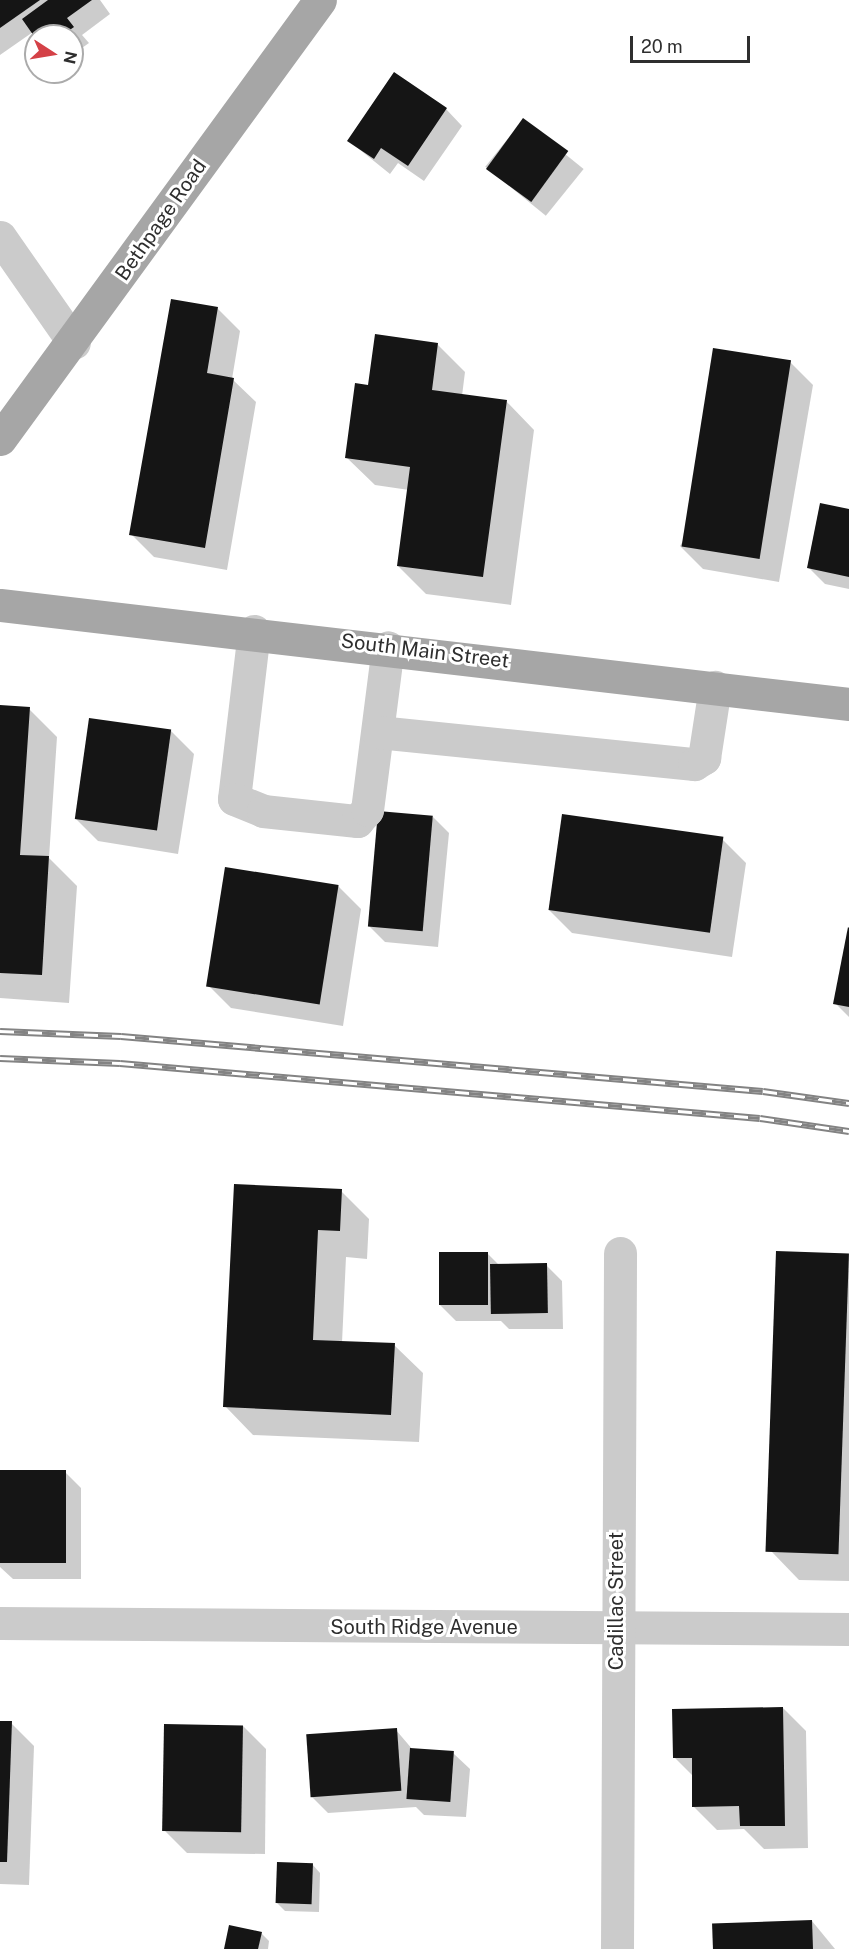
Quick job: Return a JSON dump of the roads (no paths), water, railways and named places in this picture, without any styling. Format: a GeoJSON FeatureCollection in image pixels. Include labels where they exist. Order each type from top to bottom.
{"type":"FeatureCollection","features":[{"type":"Feature","properties":{"kind":"main road","name":"Bethpage Road"},"geometry":{"type":"LineString","coordinates":[[0,439],[74,344],[320,0]]}},
{"type":"Feature","properties":{"kind":"main road","name":"South Main Street"},"geometry":{"type":"LineString","coordinates":[[0,605],[254,631],[849,704]]}},
{"type":"Feature","properties":{"kind":"street"},"geometry":{"type":"LineString","coordinates":[[0,237],[74,344]]}},
{"type":"Feature","properties":{"kind":"street"},"geometry":{"type":"LineString","coordinates":[[254,631],[234,799],[263,811],[357,821],[367,810],[388,647]]}},
{"type":"Feature","properties":{"kind":"street"},"geometry":{"type":"LineString","coordinates":[[378,732],[694,764],[704,758],[715,687]]}},
{"type":"Feature","properties":{"kind":"street","name":"Cadillac Street"},"geometry":{"type":"LineString","coordinates":[[617,1949],[615,1628],[620,1253]]}},
{"type":"Feature","properties":{"kind":"street","name":"South Ridge Avenue"},"geometry":{"type":"LineString","coordinates":[[0,1623],[849,1629]]}},
{"type":"Feature","properties":{"kind":"railway"},"geometry":{"type":"LineString","coordinates":[[0,1031],[121,1036],[763,1091],[849,1103]]}},
{"type":"Feature","properties":{"kind":"railway"},"geometry":{"type":"LineString","coordinates":[[0,1058],[120,1063],[760,1118],[849,1131]]}}]}
